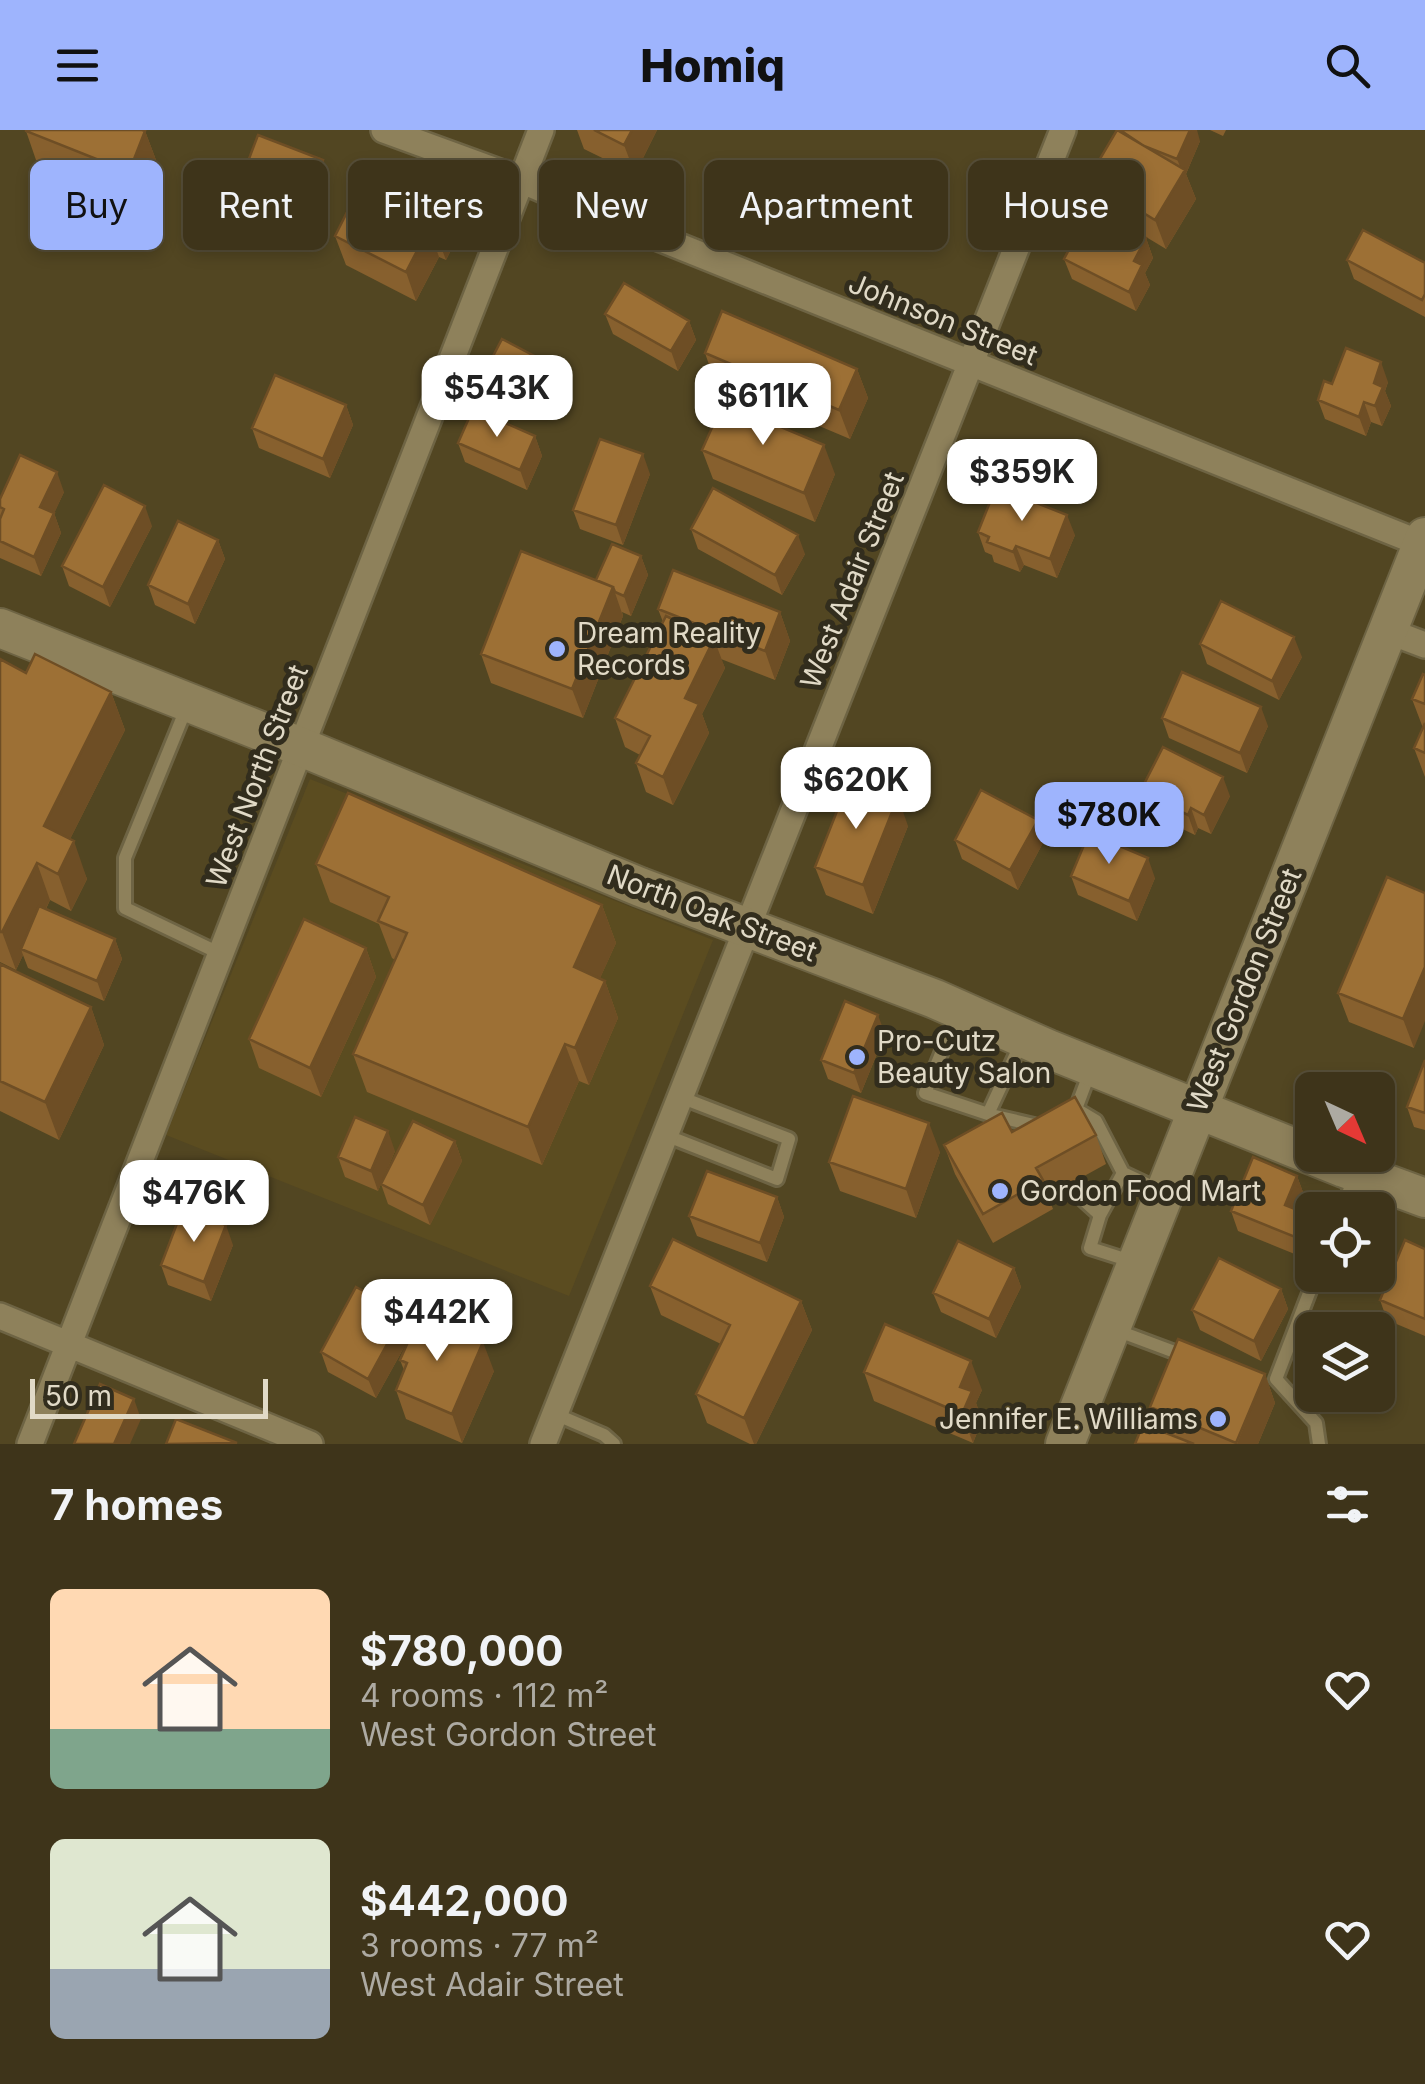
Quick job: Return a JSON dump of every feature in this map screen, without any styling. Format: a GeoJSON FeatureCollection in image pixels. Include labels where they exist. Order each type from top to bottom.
{"type":"FeatureCollection","features":[{"type":"Feature","properties":{"kind":"main road","name":"West Gordon Street"},"geometry":{"type":"LineString","coordinates":[[1064,1444],[1424,540]]}},
{"type":"Feature","properties":{"kind":"main road","name":"North Oak Street"},"geometry":{"type":"LineString","coordinates":[[0,628],[1425,1198]]}},
{"type":"Feature","properties":{"kind":"street","name":"Johnson Street"},"geometry":{"type":"LineString","coordinates":[[384,130],[522,180],[594,212],[1424,540]]}},
{"type":"Feature","properties":{"kind":"street","name":"West North Street"},"geometry":{"type":"LineString","coordinates":[[30,1444],[541,130]]}},
{"type":"Feature","properties":{"kind":"street","name":"West Adair Street"},"geometry":{"type":"LineString","coordinates":[[543,1444],[1063,130]]}},
{"type":"Feature","properties":{"kind":"street"},"geometry":{"type":"LineString","coordinates":[[1388,631],[1425,645]]}},
{"type":"Feature","properties":{"kind":"street"},"geometry":{"type":"LineString","coordinates":[[0,1316],[310,1444]]}},
{"type":"Feature","properties":{"kind":"lane"},"geometry":{"type":"LineString","coordinates":[[188,702],[124,858],[125,908],[220,954]]}},
{"type":"Feature","properties":{"kind":"lane"},"geometry":{"type":"LineString","coordinates":[[959,1010],[925,1093],[988,1114],[1041,1122],[1046,1147]]}},
{"type":"Feature","properties":{"kind":"lane"},"geometry":{"type":"LineString","coordinates":[[988,1114],[1024,1038]]}},
{"type":"Feature","properties":{"kind":"lane"},"geometry":{"type":"LineString","coordinates":[[1062,1114],[1076,1109],[1092,1066]]}},
{"type":"Feature","properties":{"kind":"lane"},"geometry":{"type":"LineString","coordinates":[[665,1135],[776,1179],[790,1140],[680,1096]]}},
{"type":"Feature","properties":{"kind":"lane"},"geometry":{"type":"LineString","coordinates":[[1076,1109],[1096,1121],[1123,1173],[1163,1192]]}},
{"type":"Feature","properties":{"kind":"lane"},"geometry":{"type":"LineString","coordinates":[[1123,1173],[1100,1215],[1090,1248],[1135,1263]]}},
{"type":"Feature","properties":{"kind":"lane"},"geometry":{"type":"LineString","coordinates":[[1349,1192],[1356,1173]]}},
{"type":"Feature","properties":{"kind":"lane"},"geometry":{"type":"LineString","coordinates":[[1067,1186],[1100,1215]]}},
{"type":"Feature","properties":{"kind":"lane"},"geometry":{"type":"LineString","coordinates":[[1276,1379],[1309,1292]]}},
{"type":"Feature","properties":{"kind":"lane"},"geometry":{"type":"LineString","coordinates":[[1110,1328],[1194,1360]]}},
{"type":"Feature","properties":{"kind":"lane"},"geometry":{"type":"LineString","coordinates":[[1261,1379],[1276,1379],[1316,1422],[1319,1444]]}},
{"type":"Feature","properties":{"kind":"lane"},"geometry":{"type":"LineString","coordinates":[[555,1414],[604,1435],[614,1444]]}},
{"type":"Feature","properties":{"kind":"shaded area"},"geometry":{"type":"Polygon","coordinates":[[[310,779],[713,940],[569,1296],[166,1135],[310,779]]]}},
{"type":"Feature","properties":{"kind":"building"},"geometry":{"type":"Polygon","coordinates":[[[594,130],[632,130],[624,145],[594,130]]]}},
{"type":"Feature","properties":{"kind":"building"},"geometry":{"type":"Polygon","coordinates":[[[1117,130],[1185,170],[1155,220],[1144,213],[1144,160],[1099,160],[1117,130]]]}},
{"type":"Feature","properties":{"kind":"building"},"geometry":{"type":"Polygon","coordinates":[[[1120,130],[1190,130],[1177,159],[1144,146],[1120,130]]]}},
{"type":"Feature","properties":{"kind":"building"},"geometry":{"type":"Polygon","coordinates":[[[26,131],[145,131],[134,160],[99,160],[26,131]]]}},
{"type":"Feature","properties":{"kind":"building"},"geometry":{"type":"Polygon","coordinates":[[[258,135],[323,160],[249,160],[258,135]]]}},
{"type":"Feature","properties":{"kind":"building"},"geometry":{"type":"Polygon","coordinates":[[[348,210],[348,243],[335,236],[348,210]]]}},
{"type":"Feature","properties":{"kind":"building"},"geometry":{"type":"Polygon","coordinates":[[[1363,230],[1425,263],[1422,300],[1347,260],[1363,230]]]}},
{"type":"Feature","properties":{"kind":"building"},"geometry":{"type":"Polygon","coordinates":[[[363,250],[418,250],[406,272],[363,250]]]}},
{"type":"Feature","properties":{"kind":"building"},"geometry":{"type":"Polygon","coordinates":[[[1069,250],[1140,250],[1134,261],[1142,265],[1129,292],[1064,259],[1069,250]]]}},
{"type":"Feature","properties":{"kind":"building"},"geometry":{"type":"Polygon","coordinates":[[[624,283],[689,321],[671,351],[605,314],[624,283]]]}},
{"type":"Feature","properties":{"kind":"building"},"geometry":{"type":"Polygon","coordinates":[[[722,311],[857,369],[839,410],[705,353],[722,311]]]}},
{"type":"Feature","properties":{"kind":"building"},"geometry":{"type":"Polygon","coordinates":[[[502,339],[563,371],[548,399],[518,383],[511,397],[480,381],[502,339]]]}},
{"type":"Feature","properties":{"kind":"building"},"geometry":{"type":"Polygon","coordinates":[[[1346,348],[1381,362],[1374,383],[1383,387],[1375,406],[1364,402],[1359,417],[1318,400],[1324,381],[1332,384],[1346,348]]]}},
{"type":"Feature","properties":{"kind":"building"},"geometry":{"type":"Polygon","coordinates":[[[275,375],[346,405],[323,459],[252,428],[275,375]]]}},
{"type":"Feature","properties":{"kind":"building"},"geometry":{"type":"Polygon","coordinates":[[[723,403],[824,445],[804,493],[702,450],[723,403]]]}},
{"type":"Feature","properties":{"kind":"building"},"geometry":{"type":"Polygon","coordinates":[[[473,409],[535,436],[520,470],[458,443],[473,409]]]}},
{"type":"Feature","properties":{"kind":"building"},"geometry":{"type":"Polygon","coordinates":[[[600,439],[643,454],[616,525],[573,510],[600,439]]]}},
{"type":"Feature","properties":{"kind":"building"},"geometry":{"type":"Polygon","coordinates":[[[20,455],[57,472],[40,507],[54,513],[34,557],[0,541],[4,509],[0,499],[20,455]]]}},
{"type":"Feature","properties":{"kind":"building"},"geometry":{"type":"Polygon","coordinates":[[[104,485],[145,506],[103,587],[62,566],[104,485]]]}},
{"type":"Feature","properties":{"kind":"building"},"geometry":{"type":"Polygon","coordinates":[[[996,487],[1067,515],[1050,559],[1016,546],[1013,552],[987,542],[989,537],[978,532],[996,487]]]}},
{"type":"Feature","properties":{"kind":"building"},"geometry":{"type":"Polygon","coordinates":[[[713,488],[798,535],[775,575],[691,529],[713,488]]]}},
{"type":"Feature","properties":{"kind":"building"},"geometry":{"type":"Polygon","coordinates":[[[178,521],[218,540],[188,604],[148,585],[178,521]]]}},
{"type":"Feature","properties":{"kind":"building"},"geometry":{"type":"Polygon","coordinates":[[[612,544],[641,556],[624,596],[596,580],[612,544]]]}},
{"type":"Feature","properties":{"kind":"building","name":"Dream Reality Records"},"geometry":{"type":"Polygon","coordinates":[[[521,551],[613,587],[572,689],[481,654],[521,551]]]}},
{"type":"Feature","properties":{"kind":"building"},"geometry":{"type":"Polygon","coordinates":[[[673,570],[780,612],[765,651],[658,609],[673,570]]]}},
{"type":"Feature","properties":{"kind":"building"},"geometry":{"type":"Polygon","coordinates":[[[1221,601],[1294,637],[1272,681],[1200,644],[1221,601]]]}},
{"type":"Feature","properties":{"kind":"building"},"geometry":{"type":"Polygon","coordinates":[[[666,616],[714,639],[685,698],[699,704],[663,777],[636,763],[650,736],[615,718],[666,616]]]}},
{"type":"Feature","properties":{"kind":"building"},"geometry":{"type":"Polygon","coordinates":[[[35,654],[111,692],[44,826],[74,841],[58,874],[37,863],[0,932],[0,659],[26,673],[35,654]]]}},
{"type":"Feature","properties":{"kind":"building"},"geometry":{"type":"Polygon","coordinates":[[[1182,672],[1261,707],[1240,753],[1162,718],[1182,672]]]}},
{"type":"Feature","properties":{"kind":"building"},"geometry":{"type":"Polygon","coordinates":[[[1425,675],[1425,704],[1412,699],[1425,675]]]}},
{"type":"Feature","properties":{"kind":"building"},"geometry":{"type":"Polygon","coordinates":[[[1425,723],[1425,753],[1414,748],[1425,723]]]}},
{"type":"Feature","properties":{"kind":"building"},"geometry":{"type":"Polygon","coordinates":[[[1163,747],[1223,777],[1204,815],[1191,808],[1188,815],[1140,792],[1163,747]]]}},
{"type":"Feature","properties":{"kind":"building"},"geometry":{"type":"Polygon","coordinates":[[[850,778],[898,797],[863,885],[815,867],[850,778]]]}},
{"type":"Feature","properties":{"kind":"building"},"geometry":{"type":"Polygon","coordinates":[[[981,790],[1038,820],[1010,870],[955,840],[981,790]]]}},
{"type":"Feature","properties":{"kind":"building"},"geometry":{"type":"Polygon","coordinates":[[[348,793],[602,905],[574,967],[605,981],[575,1048],[565,1044],[528,1127],[353,1054],[407,933],[378,921],[389,897],[316,864],[348,793]]]}},
{"type":"Feature","properties":{"kind":"building"},"geometry":{"type":"Polygon","coordinates":[[[1089,833],[1148,858],[1129,901],[1071,876],[1089,833]]]}},
{"type":"Feature","properties":{"kind":"building"},"geometry":{"type":"Polygon","coordinates":[[[1387,877],[1425,893],[1425,967],[1403,1019],[1338,993],[1387,877]]]}},
{"type":"Feature","properties":{"kind":"building"},"geometry":{"type":"Polygon","coordinates":[[[39,906],[115,939],[97,981],[21,949],[39,906]]]}},
{"type":"Feature","properties":{"kind":"building"},"geometry":{"type":"Polygon","coordinates":[[[304,919],[366,948],[310,1068],[249,1039],[304,919]]]}},
{"type":"Feature","properties":{"kind":"building"},"geometry":{"type":"Polygon","coordinates":[[[0,964],[91,1007],[45,1102],[0,1081],[0,964]]]}},
{"type":"Feature","properties":{"kind":"building"},"geometry":{"type":"Polygon","coordinates":[[[845,1001],[878,1015],[854,1073],[821,1060],[845,1001]]]}},
{"type":"Feature","properties":{"kind":"building"},"geometry":{"type":"Polygon","coordinates":[[[1425,1060],[1425,1113],[1407,1107],[1425,1060]]]}},
{"type":"Feature","properties":{"kind":"building"},"geometry":{"type":"Polygon","coordinates":[[[853,1096],[929,1123],[906,1189],[829,1162],[853,1096]]]}},
{"type":"Feature","properties":{"kind":"building"},"geometry":{"type":"Polygon","coordinates":[[[1075,1097],[1096,1135],[1036,1168],[1043,1180],[983,1214],[944,1145],[1002,1113],[1012,1132],[1075,1097]]]}},
{"type":"Feature","properties":{"kind":"building"},"geometry":{"type":"Polygon","coordinates":[[[355,1117],[388,1131],[371,1171],[338,1157],[355,1117]]]}},
{"type":"Feature","properties":{"kind":"building"},"geometry":{"type":"Polygon","coordinates":[[[413,1121],[455,1141],[423,1205],[381,1184],[413,1121]]]}},
{"type":"Feature","properties":{"kind":"building"},"geometry":{"type":"Polygon","coordinates":[[[1253,1157],[1297,1176],[1285,1205],[1295,1209],[1295,1237],[1231,1211],[1253,1157]]]}},
{"type":"Feature","properties":{"kind":"building"},"geometry":{"type":"Polygon","coordinates":[[[707,1171],[777,1197],[760,1243],[689,1216],[707,1171]]]}},
{"type":"Feature","properties":{"kind":"building"},"geometry":{"type":"Polygon","coordinates":[[[183,1208],[226,1225],[204,1282],[161,1265],[183,1208]]]}},
{"type":"Feature","properties":{"kind":"building"},"geometry":{"type":"Polygon","coordinates":[[[673,1239],[801,1301],[744,1418],[696,1394],[730,1325],[650,1286],[673,1239]]]}},
{"type":"Feature","properties":{"kind":"building"},"geometry":{"type":"Polygon","coordinates":[[[1405,1240],[1425,1249],[1425,1319],[1380,1300],[1383,1292],[1395,1292],[1395,1264],[1405,1240]]]}},
{"type":"Feature","properties":{"kind":"building"},"geometry":{"type":"Polygon","coordinates":[[[958,1241],[1014,1268],[989,1319],[933,1293],[958,1241]]]}},
{"type":"Feature","properties":{"kind":"building"},"geometry":{"type":"Polygon","coordinates":[[[1219,1258],[1281,1289],[1254,1341],[1192,1310],[1219,1258]]]}},
{"type":"Feature","properties":{"kind":"building"},"geometry":{"type":"Polygon","coordinates":[[[356,1287],[404,1313],[368,1379],[321,1352],[356,1287]]]}},
{"type":"Feature","properties":{"kind":"building"},"geometry":{"type":"Polygon","coordinates":[[[420,1315],[483,1342],[452,1414],[396,1390],[407,1363],[400,1360],[420,1315]]]}},
{"type":"Feature","properties":{"kind":"building"},"geometry":{"type":"Polygon","coordinates":[[[885,1324],[971,1361],[960,1387],[972,1391],[962,1414],[864,1372],[885,1324]]]}},
{"type":"Feature","properties":{"kind":"building"},"geometry":{"type":"Polygon","coordinates":[[[1178,1339],[1265,1374],[1236,1443],[1150,1407],[1178,1339]]]}},
{"type":"Feature","properties":{"kind":"building"},"geometry":{"type":"Polygon","coordinates":[[[100,1384],[134,1399],[114,1444],[74,1444],[100,1384]]]}},
{"type":"Feature","properties":{"kind":"building"},"geometry":{"type":"Polygon","coordinates":[[[176,1419],[237,1443],[166,1444],[176,1419]]]}},
{"type":"Feature","properties":{"kind":"building"},"geometry":{"type":"Polygon","coordinates":[[[1143,1424],[1194,1444],[1135,1444],[1143,1424]]]}},
{"type":"Feature","properties":{"kind":"place","name":"Dream Reality Records"},"geometry":{"type":"Point","coordinates":[557,649]}},
{"type":"Feature","properties":{"kind":"place","name":"Pro-Cutz Beauty Salon"},"geometry":{"type":"Point","coordinates":[857,1057]}},
{"type":"Feature","properties":{"kind":"place","name":"Gordon Food Mart"},"geometry":{"type":"Point","coordinates":[1000,1191]}},
{"type":"Feature","properties":{"kind":"place","name":"Jennifer E. Williams"},"geometry":{"type":"Point","coordinates":[1218,1419]}}]}
